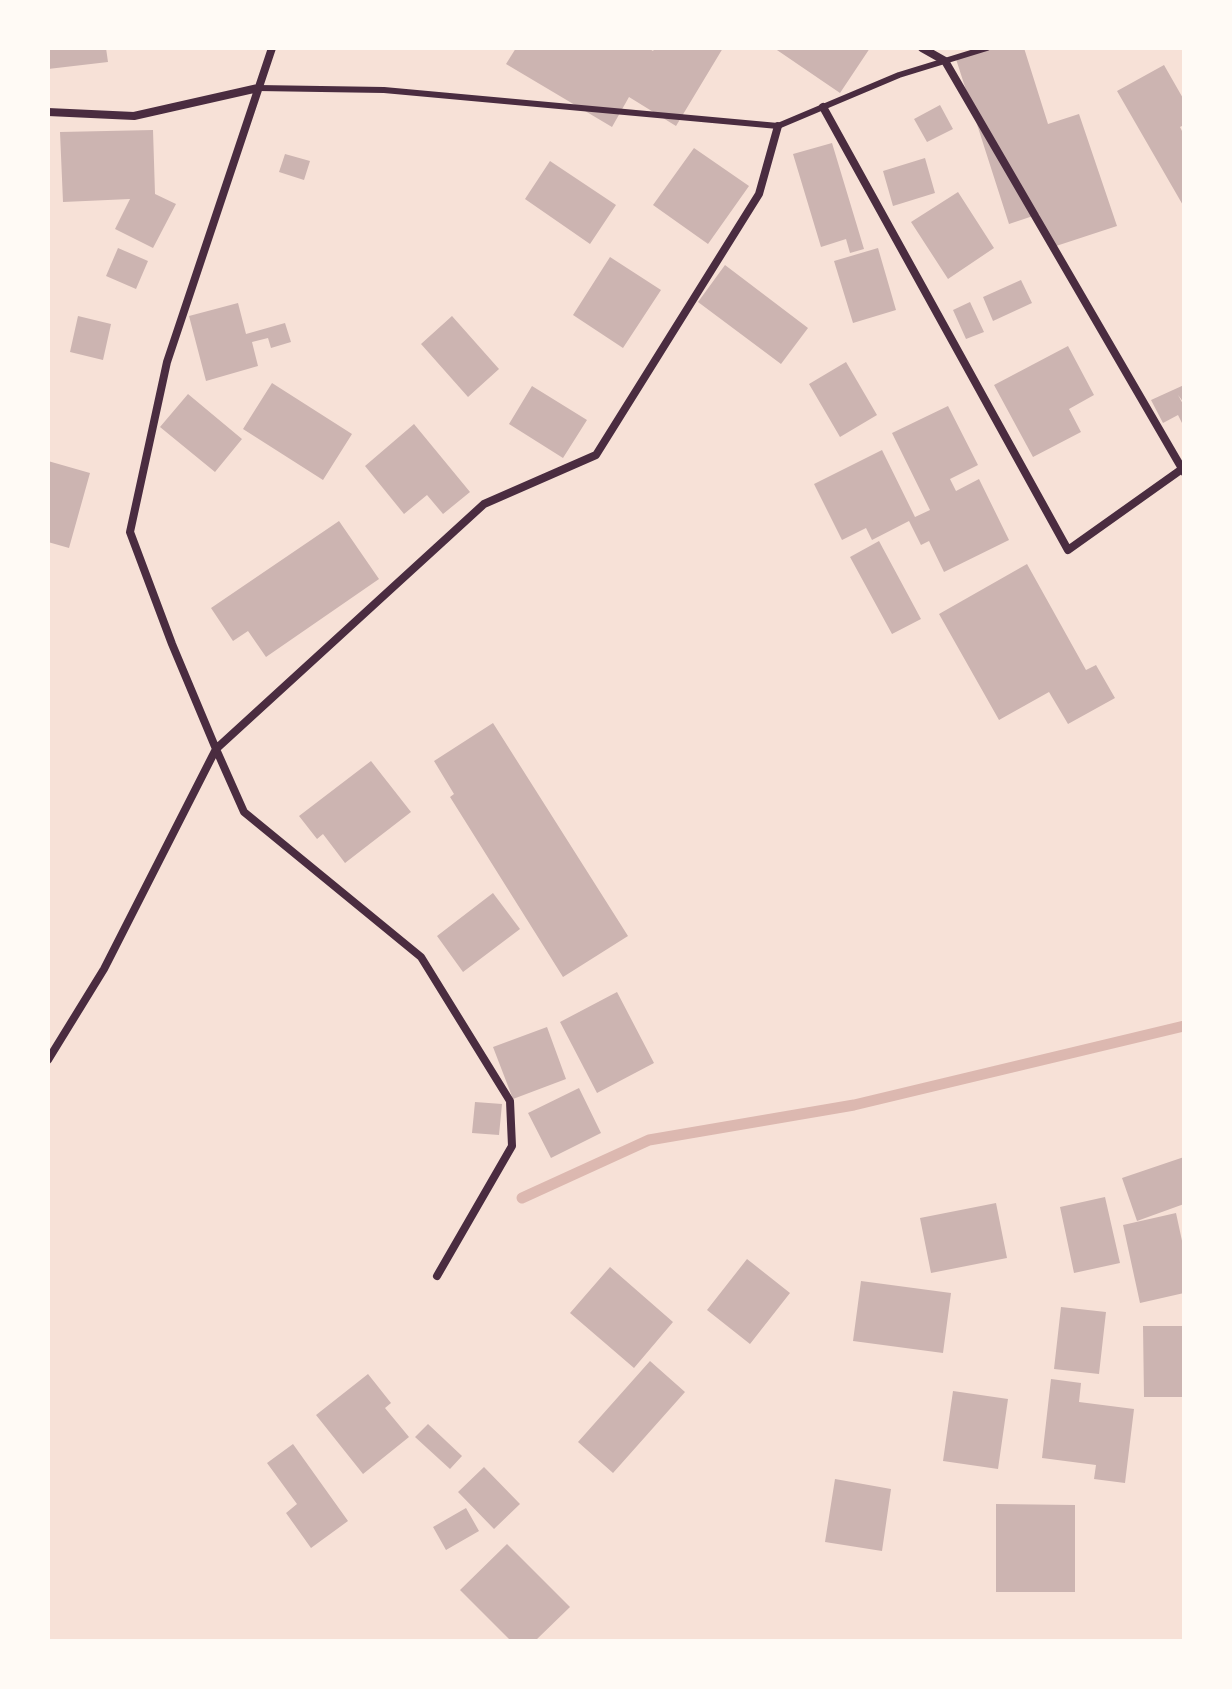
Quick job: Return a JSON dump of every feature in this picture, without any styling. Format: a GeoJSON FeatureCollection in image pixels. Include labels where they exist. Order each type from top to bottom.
{"type":"FeatureCollection","features":[{"type":"Feature","properties":{"kind":"street"},"geometry":{"type":"LineString","coordinates":[[272,48],[167,362],[130,532],[172,644],[244,812],[421,957],[510,1101],[512,1146],[437,1276]]}},
{"type":"Feature","properties":{"kind":"street"},"geometry":{"type":"LineString","coordinates":[[823,107],[1068,550],[1183,470],[945,61],[922,48]]}},
{"type":"Feature","properties":{"kind":"street"},"geometry":{"type":"LineString","coordinates":[[48,112],[134,116],[258,88]]}},
{"type":"Feature","properties":{"kind":"street"},"geometry":{"type":"LineString","coordinates":[[48,1060],[104,969],[216,749],[484,504],[596,455],[759,194],[778,126]]}},
{"type":"Feature","properties":{"kind":"lane"},"geometry":{"type":"LineString","coordinates":[[258,88],[384,90],[778,126],[899,75],[987,48]]}},
{"type":"Feature","properties":{"kind":"building"},"geometry":{"type":"Polygon","coordinates":[[[48,48],[106,48],[108,62],[48,69],[48,48]]]}},
{"type":"Feature","properties":{"kind":"building"},"geometry":{"type":"Polygon","coordinates":[[[516,48],[648,48],[653,51],[655,48],[723,48],[676,126],[629,97],[612,127],[506,64],[516,48]]]}},
{"type":"Feature","properties":{"kind":"building"},"geometry":{"type":"Polygon","coordinates":[[[774,48],[870,48],[840,93],[774,48]]]}},
{"type":"Feature","properties":{"kind":"building"},"geometry":{"type":"Polygon","coordinates":[[[989,48],[1024,48],[1048,124],[1079,114],[1117,226],[1050,248],[1039,214],[1009,224],[956,59],[989,48]]]}},
{"type":"Feature","properties":{"kind":"building"},"geometry":{"type":"Polygon","coordinates":[[[1164,65],[1184,100],[1184,125],[1180,127],[1184,135],[1184,207],[1117,91],[1164,65]]]}},
{"type":"Feature","properties":{"kind":"building"},"geometry":{"type":"Polygon","coordinates":[[[940,105],[953,129],[927,142],[914,119],[940,105]]]}},
{"type":"Feature","properties":{"kind":"building"},"geometry":{"type":"Polygon","coordinates":[[[153,130],[155,194],[176,204],[153,248],[115,229],[130,199],[63,202],[60,132],[153,130]]]}},
{"type":"Feature","properties":{"kind":"building"},"geometry":{"type":"Polygon","coordinates":[[[832,143],[864,249],[850,253],[846,239],[821,247],[793,154],[832,143]]]}},
{"type":"Feature","properties":{"kind":"building"},"geometry":{"type":"Polygon","coordinates":[[[694,148],[749,186],[708,244],[653,205],[694,148]]]}},
{"type":"Feature","properties":{"kind":"building"},"geometry":{"type":"Polygon","coordinates":[[[285,154],[310,161],[304,180],[279,172],[285,154]]]}},
{"type":"Feature","properties":{"kind":"building"},"geometry":{"type":"Polygon","coordinates":[[[925,158],[935,193],[893,206],[883,171],[925,158]]]}},
{"type":"Feature","properties":{"kind":"building"},"geometry":{"type":"Polygon","coordinates":[[[550,161],[616,205],[590,244],[525,199],[550,161]]]}},
{"type":"Feature","properties":{"kind":"building"},"geometry":{"type":"Polygon","coordinates":[[[958,192],[994,248],[948,279],[911,222],[958,192]]]}},
{"type":"Feature","properties":{"kind":"building"},"geometry":{"type":"Polygon","coordinates":[[[118,248],[148,261],[136,289],[106,276],[118,248]]]}},
{"type":"Feature","properties":{"kind":"building"},"geometry":{"type":"Polygon","coordinates":[[[878,248],[896,310],[853,323],[834,261],[878,248]]]}},
{"type":"Feature","properties":{"kind":"building"},"geometry":{"type":"Polygon","coordinates":[[[610,257],[661,290],[623,348],[573,315],[610,257]]]}},
{"type":"Feature","properties":{"kind":"building"},"geometry":{"type":"Polygon","coordinates":[[[725,265],[808,328],[781,364],[698,302],[725,265]]]}},
{"type":"Feature","properties":{"kind":"building"},"geometry":{"type":"Polygon","coordinates":[[[1021,280],[1032,303],[993,321],[983,297],[1021,280]]]}},
{"type":"Feature","properties":{"kind":"building"},"geometry":{"type":"Polygon","coordinates":[[[970,302],[984,332],[966,339],[953,310],[970,302]]]}},
{"type":"Feature","properties":{"kind":"building"},"geometry":{"type":"Polygon","coordinates":[[[238,303],[246,334],[285,323],[291,342],[271,348],[268,338],[252,342],[258,366],[206,381],[189,316],[238,303]]]}},
{"type":"Feature","properties":{"kind":"building"},"geometry":{"type":"Polygon","coordinates":[[[78,316],[111,324],[103,360],[70,352],[78,316]]]}},
{"type":"Feature","properties":{"kind":"building"},"geometry":{"type":"Polygon","coordinates":[[[452,316],[499,369],[468,397],[421,344],[452,316]]]}},
{"type":"Feature","properties":{"kind":"building"},"geometry":{"type":"Polygon","coordinates":[[[1068,346],[1094,395],[1069,409],[1081,432],[1033,457],[994,385],[1068,346]]]}},
{"type":"Feature","properties":{"kind":"building"},"geometry":{"type":"Polygon","coordinates":[[[846,362],[877,415],[840,437],[809,384],[846,362]]]}},
{"type":"Feature","properties":{"kind":"building"},"geometry":{"type":"Polygon","coordinates":[[[272,383],[352,434],[323,480],[243,429],[272,383]]]}},
{"type":"Feature","properties":{"kind":"building"},"geometry":{"type":"Polygon","coordinates":[[[1184,385],[1184,403],[1178,395],[1184,406],[1184,427],[1178,415],[1163,423],[1151,400],[1184,385]]]}},
{"type":"Feature","properties":{"kind":"building"},"geometry":{"type":"Polygon","coordinates":[[[532,386],[587,420],[563,458],[509,424],[532,386]]]}},
{"type":"Feature","properties":{"kind":"building"},"geometry":{"type":"Polygon","coordinates":[[[188,394],[242,439],[215,472],[160,427],[188,394]]]}},
{"type":"Feature","properties":{"kind":"building"},"geometry":{"type":"Polygon","coordinates":[[[948,406],[978,465],[950,479],[956,491],[979,479],[1009,540],[944,572],[929,541],[921,545],[909,521],[872,540],[866,528],[842,540],[814,484],[882,450],[915,517],[930,510],[892,433],[948,406]]]}},
{"type":"Feature","properties":{"kind":"building"},"geometry":{"type":"Polygon","coordinates":[[[414,424],[470,492],[443,514],[427,495],[404,514],[365,466],[414,424]]]}},
{"type":"Feature","properties":{"kind":"building"},"geometry":{"type":"Polygon","coordinates":[[[48,461],[90,473],[69,548],[48,542],[48,461]]]}},
{"type":"Feature","properties":{"kind":"building"},"geometry":{"type":"Polygon","coordinates":[[[339,521],[379,579],[266,657],[248,631],[233,641],[211,608],[339,521]]]}},
{"type":"Feature","properties":{"kind":"building"},"geometry":{"type":"Polygon","coordinates":[[[879,541],[921,619],[892,634],[850,557],[879,541]]]}},
{"type":"Feature","properties":{"kind":"building"},"geometry":{"type":"Polygon","coordinates":[[[1027,564],[1086,670],[1096,665],[1115,698],[1068,724],[1049,692],[999,720],[939,614],[1027,564]]]}},
{"type":"Feature","properties":{"kind":"building"},"geometry":{"type":"Polygon","coordinates":[[[493,723],[628,936],[563,977],[450,797],[454,794],[434,761],[493,723]]]}},
{"type":"Feature","properties":{"kind":"building"},"geometry":{"type":"Polygon","coordinates":[[[371,761],[411,812],[345,863],[323,834],[317,839],[299,816],[371,761]]]}},
{"type":"Feature","properties":{"kind":"building"},"geometry":{"type":"Polygon","coordinates":[[[493,893],[520,929],[463,972],[437,936],[493,893]]]}},
{"type":"Feature","properties":{"kind":"building"},"geometry":{"type":"Polygon","coordinates":[[[617,992],[654,1063],[597,1093],[560,1022],[617,992]]]}},
{"type":"Feature","properties":{"kind":"building"},"geometry":{"type":"Polygon","coordinates":[[[547,1027],[566,1079],[513,1099],[493,1047],[547,1027]]]}},
{"type":"Feature","properties":{"kind":"building"},"geometry":{"type":"Polygon","coordinates":[[[579,1088],[601,1133],[551,1158],[528,1113],[579,1088]]]}},
{"type":"Feature","properties":{"kind":"building"},"geometry":{"type":"Polygon","coordinates":[[[475,1102],[502,1104],[499,1135],[472,1133],[475,1102]]]}},
{"type":"Feature","properties":{"kind":"building"},"geometry":{"type":"Polygon","coordinates":[[[1184,1157],[1184,1204],[1137,1221],[1122,1178],[1184,1157]]]}},
{"type":"Feature","properties":{"kind":"building"},"geometry":{"type":"Polygon","coordinates":[[[1105,1197],[1120,1263],[1074,1273],[1060,1207],[1105,1197]]]}},
{"type":"Feature","properties":{"kind":"building"},"geometry":{"type":"Polygon","coordinates":[[[996,1203],[1007,1258],[931,1273],[920,1218],[996,1203]]]}},
{"type":"Feature","properties":{"kind":"building"},"geometry":{"type":"Polygon","coordinates":[[[1176,1213],[1184,1250],[1184,1293],[1140,1303],[1123,1225],[1176,1213]]]}},
{"type":"Feature","properties":{"kind":"building"},"geometry":{"type":"Polygon","coordinates":[[[747,1259],[790,1293],[750,1344],[707,1310],[747,1259]]]}},
{"type":"Feature","properties":{"kind":"building"},"geometry":{"type":"Polygon","coordinates":[[[610,1267],[673,1322],[634,1368],[570,1313],[610,1267]]]}},
{"type":"Feature","properties":{"kind":"building"},"geometry":{"type":"Polygon","coordinates":[[[861,1281],[951,1293],[943,1353],[853,1341],[861,1281]]]}},
{"type":"Feature","properties":{"kind":"building"},"geometry":{"type":"Polygon","coordinates":[[[1061,1307],[1106,1312],[1099,1374],[1054,1369],[1061,1307]]]}},
{"type":"Feature","properties":{"kind":"building"},"geometry":{"type":"Polygon","coordinates":[[[1143,1326],[1184,1326],[1184,1397],[1144,1397],[1143,1326]]]}},
{"type":"Feature","properties":{"kind":"building"},"geometry":{"type":"Polygon","coordinates":[[[650,1361],[685,1392],[613,1473],[578,1442],[650,1361]]]}},
{"type":"Feature","properties":{"kind":"building"},"geometry":{"type":"Polygon","coordinates":[[[368,1374],[391,1403],[385,1408],[409,1437],[363,1474],[316,1415],[368,1374]]]}},
{"type":"Feature","properties":{"kind":"building"},"geometry":{"type":"Polygon","coordinates":[[[1051,1379],[1081,1383],[1079,1402],[1134,1409],[1125,1483],[1094,1479],[1096,1465],[1042,1458],[1051,1379]]]}},
{"type":"Feature","properties":{"kind":"building"},"geometry":{"type":"Polygon","coordinates":[[[953,1391],[1008,1399],[998,1469],[943,1461],[953,1391]]]}},
{"type":"Feature","properties":{"kind":"building"},"geometry":{"type":"Polygon","coordinates":[[[428,1424],[462,1456],[450,1469],[415,1437],[428,1424]]]}},
{"type":"Feature","properties":{"kind":"building"},"geometry":{"type":"Polygon","coordinates":[[[293,1444],[348,1521],[311,1548],[286,1513],[297,1504],[267,1463],[293,1444]]]}},
{"type":"Feature","properties":{"kind":"building"},"geometry":{"type":"Polygon","coordinates":[[[484,1467],[520,1504],[494,1529],[458,1492],[484,1467]]]}},
{"type":"Feature","properties":{"kind":"building"},"geometry":{"type":"Polygon","coordinates":[[[835,1479],[891,1489],[882,1551],[825,1542],[835,1479]]]}},
{"type":"Feature","properties":{"kind":"building"},"geometry":{"type":"Polygon","coordinates":[[[996,1504],[1075,1505],[1075,1592],[996,1592],[996,1504]]]}},
{"type":"Feature","properties":{"kind":"building"},"geometry":{"type":"Polygon","coordinates":[[[466,1508],[479,1531],[446,1550],[433,1527],[466,1508]]]}},
{"type":"Feature","properties":{"kind":"building"},"geometry":{"type":"Polygon","coordinates":[[[507,1544],[570,1607],[535,1641],[511,1641],[460,1590],[507,1544]]]}},
{"type":"Feature","properties":{"kind":"waterway"},"geometry":{"type":"LineString","coordinates":[[522,1198],[649,1140],[854,1105],[1184,1026]]}}]}
